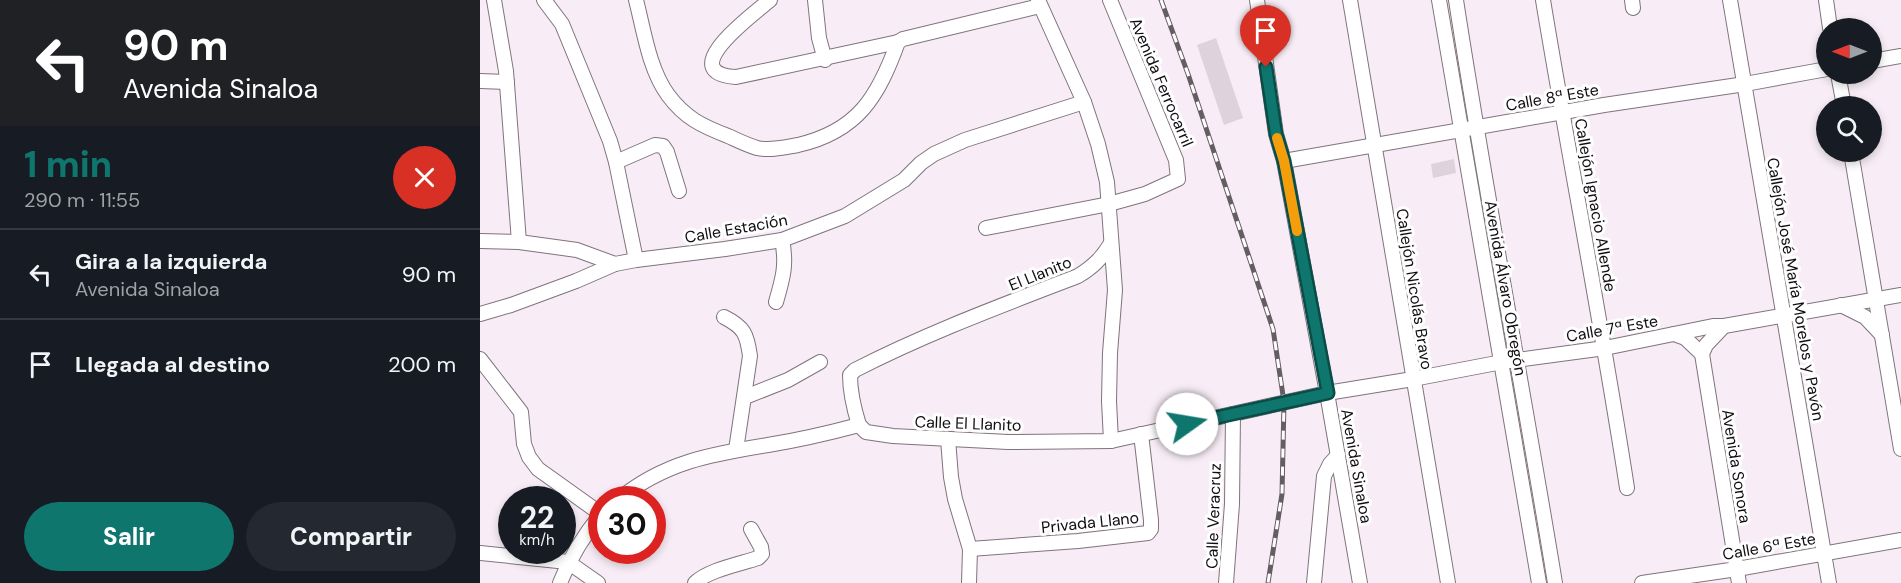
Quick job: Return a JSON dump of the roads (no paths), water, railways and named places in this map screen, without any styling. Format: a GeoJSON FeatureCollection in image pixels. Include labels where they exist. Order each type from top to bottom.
{"type":"FeatureCollection","features":[{"type":"Feature","properties":{"kind":"street"},"geometry":{"type":"LineString","coordinates":[[494,0],[507,82],[519,242]]}},
{"type":"Feature","properties":{"kind":"street"},"geometry":{"type":"LineString","coordinates":[[544,0],[562,24],[610,141],[636,260]]}},
{"type":"Feature","properties":{"kind":"street"},"geometry":{"type":"LineString","coordinates":[[636,0],[653,65],[667,94],[687,117],[756,148],[785,148],[812,141],[830,135],[855,119],[870,102],[883,81],[898,42]]}},
{"type":"Feature","properties":{"kind":"street"},"geometry":{"type":"LineString","coordinates":[[770,0],[720,45],[713,56],[713,65],[717,72],[725,77],[736,78],[825,60],[1039,3],[1084,102],[1098,144],[1107,183],[1115,290],[1110,353],[1111,441]]}},
{"type":"Feature","properties":{"kind":"street"},"geometry":{"type":"LineString","coordinates":[[815,0],[819,38],[825,60]]}},
{"type":"Feature","properties":{"kind":"street","name":"Avenida Ferrocarril"},"geometry":{"type":"LineString","coordinates":[[1108,204],[1145,194],[1178,179],[1176,160],[1110,0]]}},
{"type":"Feature","properties":{"kind":"street","name":"Avenida Sinaloa"},"geometry":{"type":"LineString","coordinates":[[1257,0],[1276,134],[1284,161],[1328,393],[1360,583]]}},
{"type":"Feature","properties":{"kind":"street","name":"Callejón Nicolás Bravo"},"geometry":{"type":"LineString","coordinates":[[1350,0],[1448,583]]}},
{"type":"Feature","properties":{"kind":"street","name":"Avenida Álvaro Obregón"},"geometry":{"type":"LineString","coordinates":[[1439,0],[1539,583]]}},
{"type":"Feature","properties":{"kind":"street","name":"Avenida Álvaro Obregón"},"geometry":{"type":"LineString","coordinates":[[1456,0],[1555,583]]}},
{"type":"Feature","properties":{"kind":"street","name":"Callejón Ignacio Allende"},"geometry":{"type":"LineString","coordinates":[[1544,0],[1627,488]]}},
{"type":"Feature","properties":{"kind":"street","name":"Callejón José María Morelos y Pavón"},"geometry":{"type":"LineString","coordinates":[[1730,0],[1829,583]]}},
{"type":"Feature","properties":{"kind":"street"},"geometry":{"type":"LineString","coordinates":[[1826,0],[1829,18]]}},
{"type":"Feature","properties":{"kind":"street"},"geometry":{"type":"LineString","coordinates":[[1882,59],[1901,56]]}},
{"type":"Feature","properties":{"kind":"street","name":"Calle 8ª Este"},"geometry":{"type":"LineString","coordinates":[[1284,161],[1562,112],[1816,71]]}},
{"type":"Feature","properties":{"kind":"street"},"geometry":{"type":"LineString","coordinates":[[480,81],[507,82]]}},
{"type":"Feature","properties":{"kind":"street","name":"Calle Estación"},"geometry":{"type":"LineString","coordinates":[[480,314],[533,297],[615,264],[782,240],[845,216],[904,180],[934,154],[965,140],[1084,102]]}},
{"type":"Feature","properties":{"kind":"street"},"geometry":{"type":"LineString","coordinates":[[616,162],[655,145],[663,146],[679,191]]}},
{"type":"Feature","properties":{"kind":"street"},"geometry":{"type":"LineString","coordinates":[[1853,162],[1901,449]]}},
{"type":"Feature","properties":{"kind":"street"},"geometry":{"type":"LineString","coordinates":[[986,228],[1108,204]]}},
{"type":"Feature","properties":{"kind":"street"},"geometry":{"type":"LineString","coordinates":[[776,302],[785,271],[782,240]]}},
{"type":"Feature","properties":{"kind":"street"},"geometry":{"type":"LineString","coordinates":[[480,241],[519,242],[577,250],[615,264]]}},
{"type":"Feature","properties":{"kind":"street","name":"El Llanito"},"geometry":{"type":"LineString","coordinates":[[859,426],[851,400],[850,375],[855,370],[921,338],[1078,276],[1093,267],[1111,243]]}},
{"type":"Feature","properties":{"kind":"street"},"geometry":{"type":"LineString","coordinates":[[1488,282],[1504,280]]}},
{"type":"Feature","properties":{"kind":"street","name":"Calle 7ª Este"},"geometry":{"type":"LineString","coordinates":[[1328,393],[1413,380],[1502,362],[1605,348],[1713,326],[1901,295]]}},
{"type":"Feature","properties":{"kind":"street"},"geometry":{"type":"LineString","coordinates":[[1840,305],[1865,317],[1882,335]]}},
{"type":"Feature","properties":{"kind":"street"},"geometry":{"type":"LineString","coordinates":[[724,317],[740,325],[748,341],[750,356],[746,397],[736,450]]}},
{"type":"Feature","properties":{"kind":"street"},"geometry":{"type":"LineString","coordinates":[[1674,334],[1685,338],[1702,354],[1706,345],[1724,326]]}},
{"type":"Feature","properties":{"kind":"street","name":"Avenida Sonora"},"geometry":{"type":"LineString","coordinates":[[1702,354],[1738,576]]}},
{"type":"Feature","properties":{"kind":"street"},"geometry":{"type":"LineString","coordinates":[[480,358],[521,412],[524,444],[529,457],[538,469],[588,505]]}},
{"type":"Feature","properties":{"kind":"street"},"geometry":{"type":"LineString","coordinates":[[746,397],[788,380],[820,362]]}},
{"type":"Feature","properties":{"kind":"street","name":"Calle El Llanito"},"geometry":{"type":"LineString","coordinates":[[859,426],[866,432],[876,435],[1039,442],[1111,441],[1328,393]]}},
{"type":"Feature","properties":{"kind":"street","name":"Calle Veracruz"},"geometry":{"type":"LineString","coordinates":[[1226,583],[1232,504],[1233,414]]}},
{"type":"Feature","properties":{"kind":"street"},"geometry":{"type":"LineString","coordinates":[[637,486],[659,473],[693,459],[859,426]]}},
{"type":"Feature","properties":{"kind":"street","name":"Privada Llano"},"geometry":{"type":"LineString","coordinates":[[970,549],[1149,533],[1151,520],[1141,434]]}},
{"type":"Feature","properties":{"kind":"street"},"geometry":{"type":"LineString","coordinates":[[948,439],[955,499],[970,549],[969,583]]}},
{"type":"Feature","properties":{"kind":"street"},"geometry":{"type":"LineString","coordinates":[[1314,583],[1324,476],[1338,455]]}},
{"type":"Feature","properties":{"kind":"street"},"geometry":{"type":"LineString","coordinates":[[1527,513],[1543,508]]}},
{"type":"Feature","properties":{"kind":"street"},"geometry":{"type":"LineString","coordinates":[[695,583],[699,579],[758,558],[762,554],[761,546],[751,529]]}},
{"type":"Feature","properties":{"kind":"street"},"geometry":{"type":"LineString","coordinates":[[576,549],[588,530]]}},
{"type":"Feature","properties":{"kind":"street","name":"Calle 6ª Este"},"geometry":{"type":"LineString","coordinates":[[1643,583],[1738,576],[1824,553],[1901,540]]}},
{"type":"Feature","properties":{"kind":"street"},"geometry":{"type":"LineString","coordinates":[[480,553],[498,555]]}},
{"type":"Feature","properties":{"kind":"street"},"geometry":{"type":"LineString","coordinates":[[560,583],[567,564]]}},
{"type":"Feature","properties":{"kind":"street"},"geometry":{"type":"LineString","coordinates":[[571,564],[598,583]]}},
{"type":"Feature","properties":{"kind":"railway"},"geometry":{"type":"LineString","coordinates":[[1161,0],[1273,329],[1284,402],[1282,494],[1268,583]]}}]}
